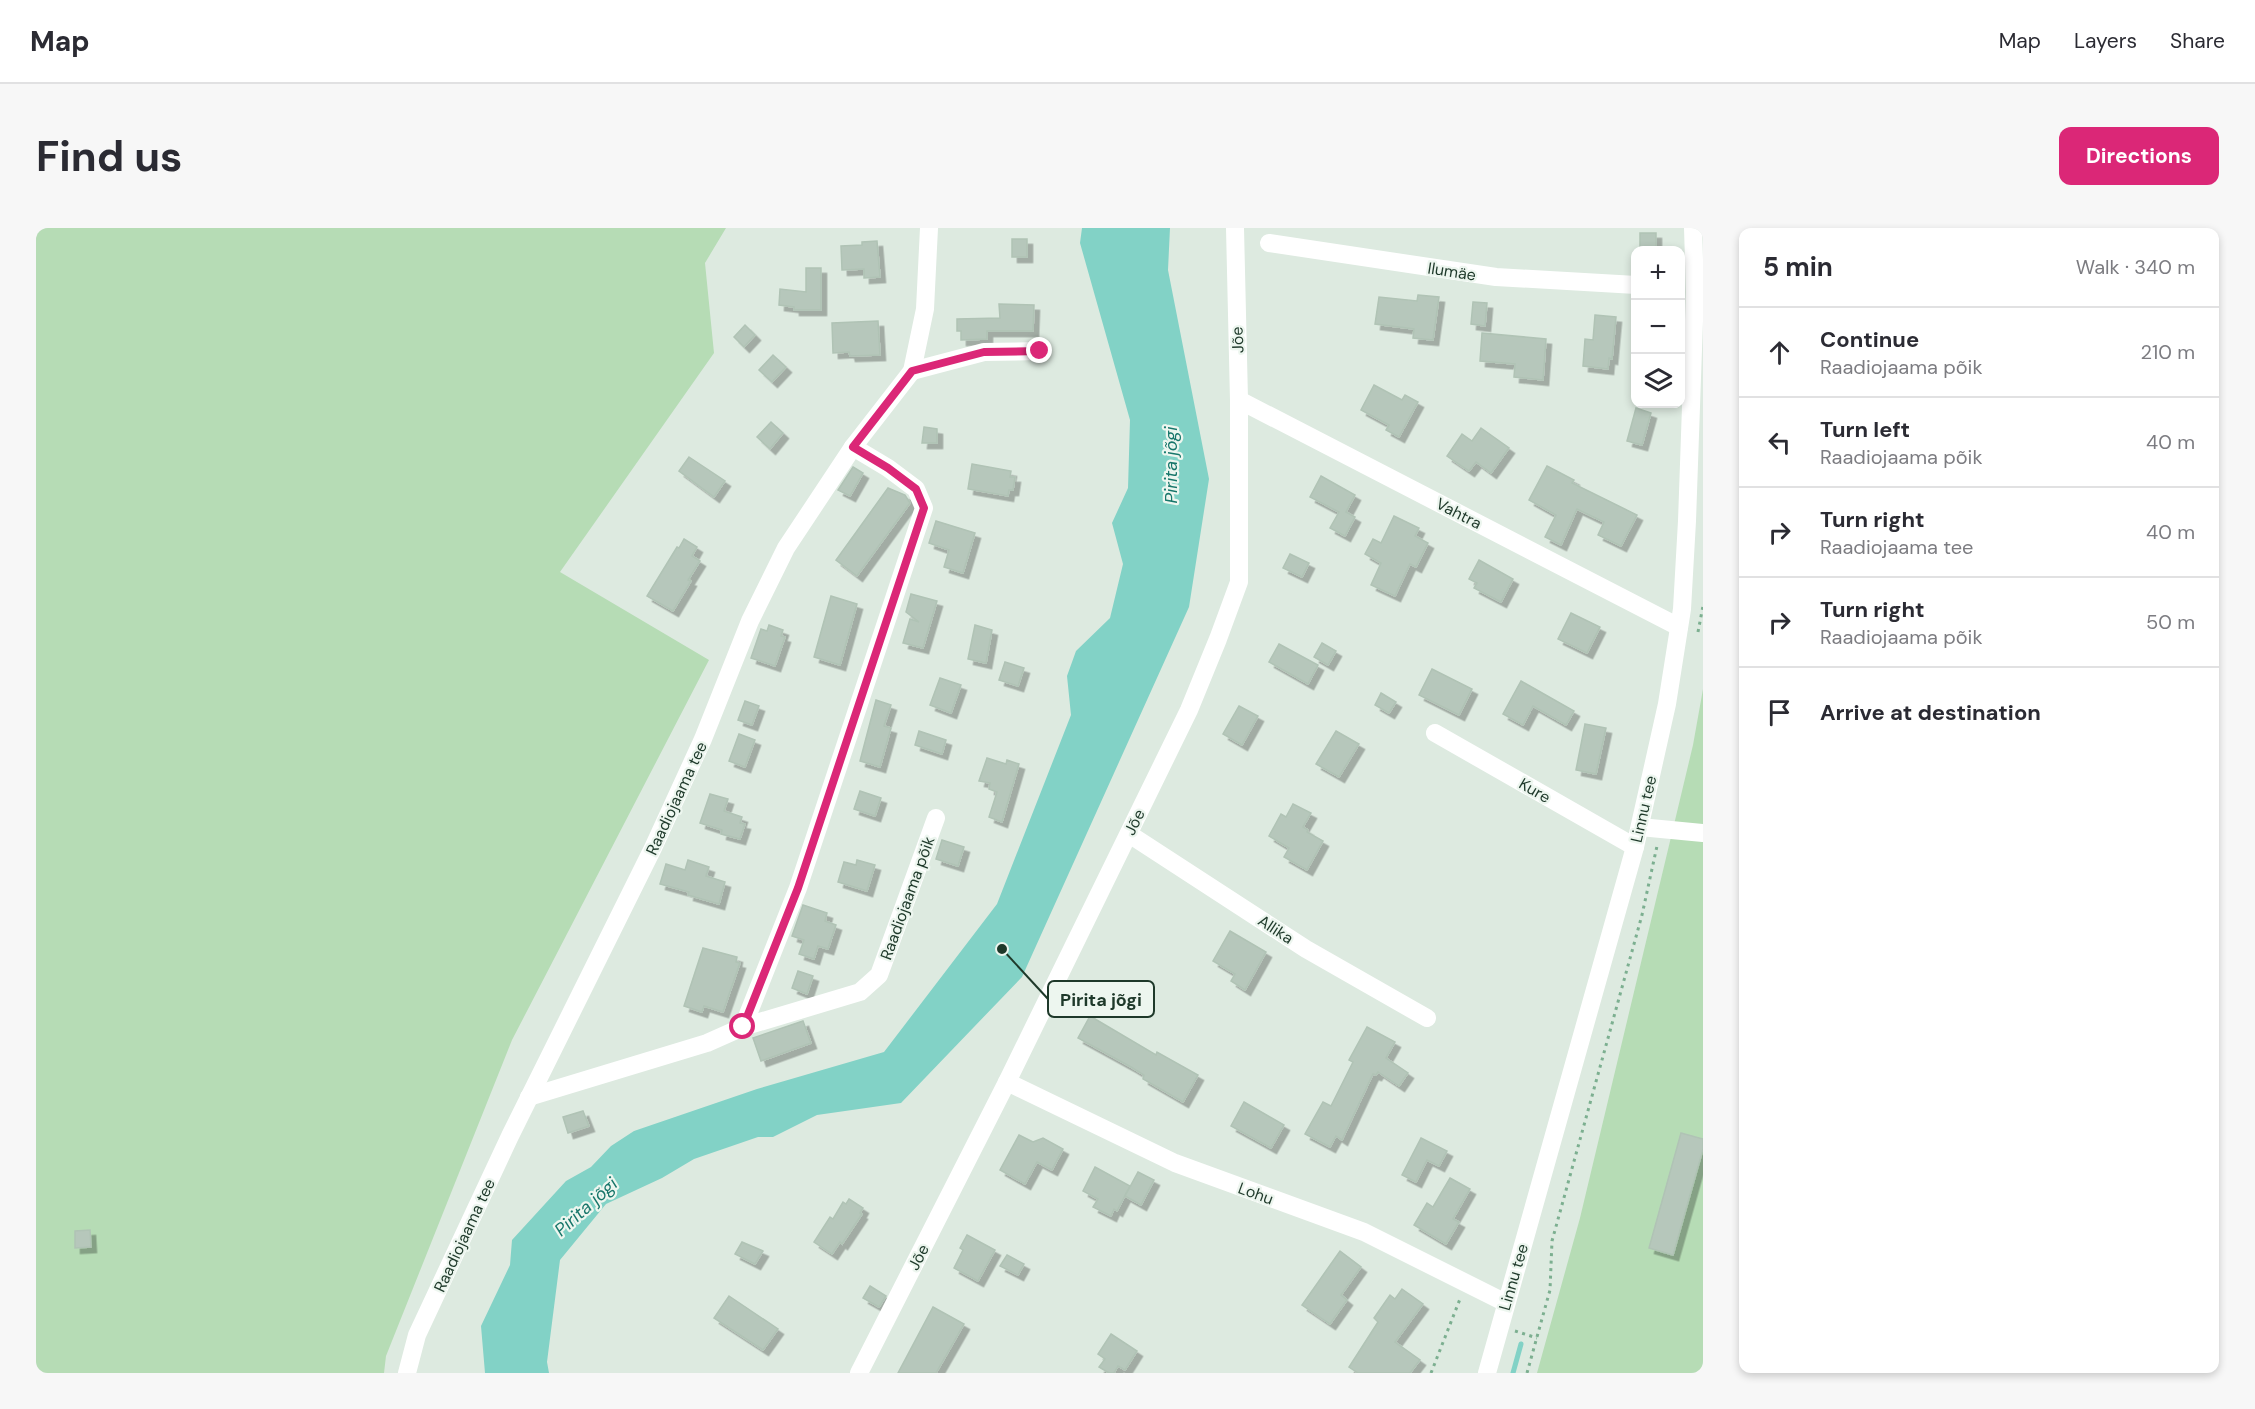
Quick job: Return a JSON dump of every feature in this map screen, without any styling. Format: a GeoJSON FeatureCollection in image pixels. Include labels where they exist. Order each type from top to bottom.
{"type":"FeatureCollection","features":[{"type":"Feature","properties":{"kind":"street","name":"Raadiojaama tee"},"geometry":{"type":"LineString","coordinates":[[407,1373],[417,1335],[529,1097],[653,848],[703,739],[750,621],[786,548],[853,447],[912,371],[925,309],[929,228]]}},
{"type":"Feature","properties":{"kind":"street","name":"Jõe"},"geometry":{"type":"LineString","coordinates":[[859,1373],[1007,1082],[1189,710],[1239,582],[1239,400],[1235,228]]}},
{"type":"Feature","properties":{"kind":"street","name":"Linnu tee"},"geometry":{"type":"LineString","coordinates":[[1487,1373],[1635,847],[1667,704],[1679,627],[1688,521],[1688,291],[1694,228]]}},
{"type":"Feature","properties":{"kind":"street","name":"Ilumäe"},"geometry":{"type":"LineString","coordinates":[[1269,243],[1496,277],[1631,285]]}},
{"type":"Feature","properties":{"kind":"street"},"geometry":{"type":"LineString","coordinates":[[912,371],[984,352],[1040,351]]}},
{"type":"Feature","properties":{"kind":"street","name":"Vahtra"},"geometry":{"type":"LineString","coordinates":[[1239,400],[1679,627]]}},
{"type":"Feature","properties":{"kind":"street"},"geometry":{"type":"LineString","coordinates":[[743,1027],[798,888],[924,508],[916,489],[888,468],[853,447]]}},
{"type":"Feature","properties":{"kind":"street","name":"Kure"},"geometry":{"type":"LineString","coordinates":[[1435,733],[1635,847]]}},
{"type":"Feature","properties":{"kind":"street","name":"Raadiojaama põik"},"geometry":{"type":"LineString","coordinates":[[529,1097],[707,1043],[743,1027],[860,992],[879,975],[936,818]]}},
{"type":"Feature","properties":{"kind":"street"},"geometry":{"type":"LineString","coordinates":[[1640,827],[1703,832]]}},
{"type":"Feature","properties":{"kind":"street","name":"Allika"},"geometry":{"type":"LineString","coordinates":[[1129,834],[1306,949],[1427,1018]]}},
{"type":"Feature","properties":{"kind":"street","name":"Lohu"},"geometry":{"type":"LineString","coordinates":[[1007,1082],[1175,1163],[1364,1232],[1506,1303]]}},
{"type":"Feature","properties":{"kind":"path"},"geometry":{"type":"LineString","coordinates":[[1697,636],[1703,606]]}},
{"type":"Feature","properties":{"kind":"path"},"geometry":{"type":"LineString","coordinates":[[1527,1373],[1550,1290],[1552,1241],[1642,915],[1657,845],[1667,842],[1673,830]]}},
{"type":"Feature","properties":{"kind":"path"},"geometry":{"type":"LineString","coordinates":[[1431,1373],[1466,1283]]}},
{"type":"Feature","properties":{"kind":"green space"},"geometry":{"type":"Polygon","coordinates":[[[36,228],[726,228],[705,263],[714,353],[560,572],[709,660],[512,1040],[386,1356],[384,1373],[36,1373],[36,228]]]}},
{"type":"Feature","properties":{"kind":"green space"},"geometry":{"type":"Polygon","coordinates":[[[1703,689],[1703,1373],[1537,1373],[1580,1218],[1693,745],[1703,689]]]}},
{"type":"Feature","properties":{"kind":"water"},"geometry":{"type":"Polygon","coordinates":[[[1082,228],[1170,228],[1168,270],[1209,479],[1189,607],[1022,977],[901,1103],[817,1115],[773,1137],[758,1137],[694,1159],[662,1178],[606,1204],[560,1260],[547,1362],[549,1373],[485,1373],[481,1326],[510,1265],[512,1240],[566,1181],[591,1167],[611,1146],[634,1131],[757,1089],[884,1052],[997,904],[1071,715],[1067,676],[1076,651],[1110,618],[1123,564],[1112,523],[1128,488],[1130,420],[1080,243],[1082,228]]]}},
{"type":"Feature","properties":{"kind":"building"},"geometry":{"type":"Polygon","coordinates":[[[1640,233],[1656,233],[1656,246],[1640,246],[1640,233]]]}},
{"type":"Feature","properties":{"kind":"building"},"geometry":{"type":"Polygon","coordinates":[[[1012,239],[1027,239],[1027,257],[1012,257],[1012,239]]]}},
{"type":"Feature","properties":{"kind":"building"},"geometry":{"type":"Polygon","coordinates":[[[877,241],[880,277],[864,278],[864,269],[842,270],[841,246],[862,245],[862,242],[877,241]]]}},
{"type":"Feature","properties":{"kind":"building"},"geometry":{"type":"Polygon","coordinates":[[[806,268],[821,268],[821,310],[794,310],[794,307],[779,305],[780,289],[806,292],[806,268]]]}},
{"type":"Feature","properties":{"kind":"building"},"geometry":{"type":"Polygon","coordinates":[[[1418,295],[1439,297],[1433,340],[1413,338],[1414,329],[1375,324],[1379,297],[1417,301],[1418,295]]]}},
{"type":"Feature","properties":{"kind":"building"},"geometry":{"type":"Polygon","coordinates":[[[1473,302],[1487,303],[1485,326],[1471,324],[1473,302]]]}},
{"type":"Feature","properties":{"kind":"building"},"geometry":{"type":"Polygon","coordinates":[[[999,304],[1034,305],[1033,331],[987,331],[987,339],[961,340],[961,331],[957,331],[957,319],[1000,318],[999,304]]]}},
{"type":"Feature","properties":{"kind":"building"},"geometry":{"type":"Polygon","coordinates":[[[1595,315],[1616,317],[1612,359],[1609,358],[1608,369],[1583,366],[1585,339],[1593,340],[1595,315]]]}},
{"type":"Feature","properties":{"kind":"building"},"geometry":{"type":"Polygon","coordinates":[[[878,321],[880,355],[850,356],[849,352],[833,353],[832,323],[878,321]]]}},
{"type":"Feature","properties":{"kind":"building"},"geometry":{"type":"Polygon","coordinates":[[[745,325],[755,335],[744,347],[734,337],[745,325]]]}},
{"type":"Feature","properties":{"kind":"building"},"geometry":{"type":"Polygon","coordinates":[[[1482,333],[1546,339],[1543,380],[1514,377],[1515,364],[1480,361],[1482,333]]]}},
{"type":"Feature","properties":{"kind":"building"},"geometry":{"type":"Polygon","coordinates":[[[773,355],[786,367],[772,382],[759,370],[773,355]]]}},
{"type":"Feature","properties":{"kind":"building"},"geometry":{"type":"Polygon","coordinates":[[[1374,385],[1402,400],[1405,395],[1418,402],[1399,437],[1386,430],[1389,425],[1361,410],[1374,385]]]}},
{"type":"Feature","properties":{"kind":"building"},"geometry":{"type":"Polygon","coordinates":[[[1636,408],[1651,413],[1642,445],[1627,441],[1636,408]]]}},
{"type":"Feature","properties":{"kind":"building"},"geometry":{"type":"Polygon","coordinates":[[[771,422],[783,433],[770,449],[757,437],[771,422]]]}},
{"type":"Feature","properties":{"kind":"building"},"geometry":{"type":"Polygon","coordinates":[[[924,427],[937,429],[937,443],[922,443],[924,427]]]}},
{"type":"Feature","properties":{"kind":"building"},"geometry":{"type":"Polygon","coordinates":[[[1481,428],[1509,448],[1491,473],[1476,462],[1469,471],[1447,456],[1462,434],[1472,441],[1481,428]]]}},
{"type":"Feature","properties":{"kind":"building"},"geometry":{"type":"Polygon","coordinates":[[[689,457],[725,481],[714,497],[679,471],[689,457]]]}},
{"type":"Feature","properties":{"kind":"building"},"geometry":{"type":"Polygon","coordinates":[[[972,464],[1011,471],[1010,477],[1015,477],[1013,490],[1009,490],[1008,496],[968,489],[972,464]]]}},
{"type":"Feature","properties":{"kind":"building"},"geometry":{"type":"Polygon","coordinates":[[[1547,466],[1574,480],[1572,483],[1637,515],[1621,546],[1598,535],[1604,522],[1577,509],[1561,545],[1545,537],[1556,515],[1529,500],[1547,466]]]}},
{"type":"Feature","properties":{"kind":"building"},"geometry":{"type":"Polygon","coordinates":[[[853,467],[863,473],[850,496],[838,490],[853,467]]]}},
{"type":"Feature","properties":{"kind":"building"},"geometry":{"type":"Polygon","coordinates":[[[1321,476],[1355,495],[1346,512],[1355,517],[1345,536],[1330,528],[1339,512],[1310,497],[1321,476]]]}},
{"type":"Feature","properties":{"kind":"building"},"geometry":{"type":"Polygon","coordinates":[[[888,488],[905,495],[910,503],[857,576],[836,560],[888,488]]]}},
{"type":"Feature","properties":{"kind":"building"},"geometry":{"type":"Polygon","coordinates":[[[1394,516],[1419,528],[1415,536],[1428,543],[1416,567],[1410,564],[1395,596],[1371,585],[1381,563],[1365,554],[1373,539],[1381,543],[1394,516]]]}},
{"type":"Feature","properties":{"kind":"building"},"geometry":{"type":"Polygon","coordinates":[[[936,521],[975,533],[963,573],[944,567],[949,550],[929,543],[936,521]]]}},
{"type":"Feature","properties":{"kind":"building"},"geometry":{"type":"Polygon","coordinates":[[[684,539],[697,547],[692,556],[700,561],[673,611],[647,596],[684,539]]]}},
{"type":"Feature","properties":{"kind":"building"},"geometry":{"type":"Polygon","coordinates":[[[1290,554],[1309,563],[1302,577],[1283,568],[1290,554]]]}},
{"type":"Feature","properties":{"kind":"building"},"geometry":{"type":"Polygon","coordinates":[[[1479,560],[1513,579],[1501,602],[1474,588],[1477,583],[1469,579],[1479,560]]]}},
{"type":"Feature","properties":{"kind":"building"},"geometry":{"type":"Polygon","coordinates":[[[911,594],[937,601],[923,648],[903,643],[910,619],[919,622],[906,612],[911,594]]]}},
{"type":"Feature","properties":{"kind":"building"},"geometry":{"type":"Polygon","coordinates":[[[831,596],[857,604],[840,665],[814,657],[831,596]]]}},
{"type":"Feature","properties":{"kind":"building"},"geometry":{"type":"Polygon","coordinates":[[[1571,613],[1600,627],[1587,653],[1558,639],[1571,613]]]}},
{"type":"Feature","properties":{"kind":"building"},"geometry":{"type":"Polygon","coordinates":[[[769,625],[783,630],[781,636],[785,637],[775,666],[751,658],[761,629],[767,631],[769,625]]]}},
{"type":"Feature","properties":{"kind":"building"},"geometry":{"type":"Polygon","coordinates":[[[975,625],[992,630],[986,663],[968,659],[975,625]]]}},
{"type":"Feature","properties":{"kind":"building"},"geometry":{"type":"Polygon","coordinates":[[[1322,643],[1336,651],[1328,665],[1314,657],[1322,643]]]}},
{"type":"Feature","properties":{"kind":"building"},"geometry":{"type":"Polygon","coordinates":[[[1279,644],[1318,665],[1308,684],[1269,662],[1279,644]]]}},
{"type":"Feature","properties":{"kind":"building"},"geometry":{"type":"Polygon","coordinates":[[[1005,662],[1024,668],[1018,686],[999,680],[1005,662]]]}},
{"type":"Feature","properties":{"kind":"building"},"geometry":{"type":"Polygon","coordinates":[[[1432,669],[1472,689],[1459,715],[1419,695],[1432,669]]]}},
{"type":"Feature","properties":{"kind":"building"},"geometry":{"type":"Polygon","coordinates":[[[940,678],[961,685],[951,713],[930,705],[940,678]]]}},
{"type":"Feature","properties":{"kind":"building"},"geometry":{"type":"Polygon","coordinates":[[[1521,681],[1574,711],[1566,725],[1533,706],[1523,725],[1503,714],[1521,681]]]}},
{"type":"Feature","properties":{"kind":"building"},"geometry":{"type":"Polygon","coordinates":[[[1381,693],[1396,702],[1389,713],[1375,705],[1381,693]]]}},
{"type":"Feature","properties":{"kind":"building"},"geometry":{"type":"Polygon","coordinates":[[[876,700],[891,705],[884,726],[891,728],[880,767],[860,761],[876,700]]]}},
{"type":"Feature","properties":{"kind":"building"},"geometry":{"type":"Polygon","coordinates":[[[745,701],[759,706],[752,725],[738,720],[745,701]]]}},
{"type":"Feature","properties":{"kind":"building"},"geometry":{"type":"Polygon","coordinates":[[[1239,706],[1258,716],[1242,745],[1223,734],[1239,706]]]}},
{"type":"Feature","properties":{"kind":"building"},"geometry":{"type":"Polygon","coordinates":[[[1585,724],[1606,728],[1596,774],[1576,770],[1585,724]]]}},
{"type":"Feature","properties":{"kind":"building"},"geometry":{"type":"Polygon","coordinates":[[[919,731],[946,740],[942,754],[915,745],[919,731]]]}},
{"type":"Feature","properties":{"kind":"building"},"geometry":{"type":"Polygon","coordinates":[[[1336,731],[1359,744],[1339,777],[1316,764],[1336,731]]]}},
{"type":"Feature","properties":{"kind":"building"},"geometry":{"type":"Polygon","coordinates":[[[739,734],[755,740],[745,767],[729,761],[739,734]]]}},
{"type":"Feature","properties":{"kind":"building"},"geometry":{"type":"Polygon","coordinates":[[[987,758],[1006,764],[1007,760],[1019,764],[1002,822],[989,817],[997,792],[989,789],[990,783],[979,781],[987,758]]]}},
{"type":"Feature","properties":{"kind":"building"},"geometry":{"type":"Polygon","coordinates":[[[860,791],[881,798],[875,816],[854,809],[860,791]]]}},
{"type":"Feature","properties":{"kind":"building"},"geometry":{"type":"Polygon","coordinates":[[[710,794],[728,799],[724,811],[742,817],[740,823],[745,824],[740,839],[721,834],[722,830],[700,823],[710,794]]]}},
{"type":"Feature","properties":{"kind":"building"},"geometry":{"type":"Polygon","coordinates":[[[1293,804],[1311,813],[1303,827],[1308,830],[1307,832],[1323,841],[1307,870],[1284,857],[1289,848],[1269,836],[1281,814],[1286,817],[1293,804]]]}},
{"type":"Feature","properties":{"kind":"building"},"geometry":{"type":"Polygon","coordinates":[[[942,840],[964,847],[958,866],[936,859],[942,840]]]}},
{"type":"Feature","properties":{"kind":"building"},"geometry":{"type":"Polygon","coordinates":[[[688,860],[709,867],[706,876],[725,882],[719,904],[660,884],[666,864],[685,870],[688,860]]]}},
{"type":"Feature","properties":{"kind":"building"},"geometry":{"type":"Polygon","coordinates":[[[857,860],[875,865],[867,891],[838,882],[844,862],[856,865],[857,860]]]}},
{"type":"Feature","properties":{"kind":"building"},"geometry":{"type":"Polygon","coordinates":[[[803,905],[827,913],[825,921],[836,925],[828,949],[818,946],[814,959],[799,954],[804,940],[792,936],[803,905]]]}},
{"type":"Feature","properties":{"kind":"building"},"geometry":{"type":"Polygon","coordinates":[[[1230,931],[1266,952],[1245,990],[1231,981],[1235,974],[1213,961],[1230,931]]]}},
{"type":"Feature","properties":{"kind":"building"},"geometry":{"type":"Polygon","coordinates":[[[703,948],[737,957],[736,962],[740,963],[723,1012],[704,1006],[702,1012],[684,1006],[703,948]]]}},
{"type":"Feature","properties":{"kind":"building"},"geometry":{"type":"Polygon","coordinates":[[[798,971],[813,976],[807,994],[792,988],[798,971]]]}},
{"type":"Feature","properties":{"kind":"building"},"geometry":{"type":"Polygon","coordinates":[[[1090,1016],[1156,1055],[1157,1052],[1198,1075],[1183,1102],[1143,1079],[1144,1075],[1131,1067],[1078,1038],[1090,1016]]]}},
{"type":"Feature","properties":{"kind":"building"},"geometry":{"type":"Polygon","coordinates":[[[803,1021],[811,1043],[761,1061],[753,1038],[803,1021]]]}},
{"type":"Feature","properties":{"kind":"building"},"geometry":{"type":"Polygon","coordinates":[[[1367,1027],[1395,1042],[1386,1058],[1408,1073],[1399,1086],[1378,1072],[1376,1075],[1373,1074],[1342,1140],[1336,1136],[1330,1147],[1305,1134],[1323,1102],[1331,1106],[1353,1062],[1349,1060],[1367,1027]]]}},
{"type":"Feature","properties":{"kind":"building"},"geometry":{"type":"Polygon","coordinates":[[[1244,1102],[1284,1125],[1271,1148],[1231,1126],[1244,1102]]]}},
{"type":"Feature","properties":{"kind":"building"},"geometry":{"type":"Polygon","coordinates":[[[583,1111],[589,1126],[568,1133],[563,1117],[583,1111]]]}},
{"type":"Feature","properties":{"kind":"building"},"geometry":{"type":"Polygon","coordinates":[[[1681,1133],[1703,1139],[1703,1149],[1673,1255],[1649,1248],[1681,1133]]]}},
{"type":"Feature","properties":{"kind":"building"},"geometry":{"type":"Polygon","coordinates":[[[1019,1135],[1033,1142],[1043,1138],[1063,1149],[1052,1170],[1037,1162],[1025,1184],[1000,1170],[1019,1135]]]}},
{"type":"Feature","properties":{"kind":"building"},"geometry":{"type":"Polygon","coordinates":[[[1421,1138],[1447,1151],[1439,1166],[1427,1160],[1416,1182],[1402,1175],[1421,1138]]]}},
{"type":"Feature","properties":{"kind":"building"},"geometry":{"type":"Polygon","coordinates":[[[1095,1167],[1130,1186],[1117,1211],[1114,1209],[1111,1216],[1093,1207],[1098,1199],[1083,1191],[1095,1167]]]}},
{"type":"Feature","properties":{"kind":"building"},"geometry":{"type":"Polygon","coordinates":[[[1138,1172],[1154,1180],[1141,1205],[1125,1196],[1138,1172]]]}},
{"type":"Feature","properties":{"kind":"building"},"geometry":{"type":"Polygon","coordinates":[[[1450,1178],[1470,1189],[1453,1219],[1459,1222],[1446,1244],[1414,1225],[1427,1203],[1433,1207],[1450,1178]]]}},
{"type":"Feature","properties":{"kind":"building"},"geometry":{"type":"Polygon","coordinates":[[[849,1199],[863,1208],[860,1213],[862,1214],[842,1244],[840,1242],[832,1254],[814,1242],[830,1217],[833,1219],[843,1202],[846,1204],[849,1199]]]}},
{"type":"Feature","properties":{"kind":"building"},"geometry":{"type":"Polygon","coordinates":[[[90,1230],[91,1247],[75,1248],[75,1231],[90,1230]]]}},
{"type":"Feature","properties":{"kind":"building"},"geometry":{"type":"Polygon","coordinates":[[[967,1235],[995,1250],[978,1281],[954,1268],[967,1235]]]}},
{"type":"Feature","properties":{"kind":"building"},"geometry":{"type":"Polygon","coordinates":[[[742,1242],[763,1251],[755,1264],[735,1254],[742,1242]]]}},
{"type":"Feature","properties":{"kind":"building"},"geometry":{"type":"Polygon","coordinates":[[[1340,1251],[1361,1267],[1341,1295],[1347,1300],[1330,1324],[1302,1305],[1340,1251]]]}},
{"type":"Feature","properties":{"kind":"building"},"geometry":{"type":"Polygon","coordinates":[[[1007,1255],[1024,1264],[1018,1275],[1000,1266],[1007,1255]]]}},
{"type":"Feature","properties":{"kind":"building"},"geometry":{"type":"Polygon","coordinates":[[[870,1286],[886,1296],[879,1307],[863,1298],[870,1286]]]}},
{"type":"Feature","properties":{"kind":"building"},"geometry":{"type":"Polygon","coordinates":[[[1402,1289],[1423,1304],[1395,1342],[1420,1360],[1410,1373],[1358,1373],[1349,1367],[1378,1322],[1374,1318],[1390,1295],[1395,1299],[1402,1289]]]}},
{"type":"Feature","properties":{"kind":"building"},"geometry":{"type":"Polygon","coordinates":[[[729,1296],[778,1329],[763,1350],[714,1318],[729,1296]]]}},
{"type":"Feature","properties":{"kind":"building"},"geometry":{"type":"Polygon","coordinates":[[[933,1307],[964,1324],[936,1373],[898,1373],[933,1307]]]}},
{"type":"Feature","properties":{"kind":"building"},"geometry":{"type":"Polygon","coordinates":[[[1111,1334],[1137,1351],[1125,1370],[1118,1366],[1114,1373],[1109,1373],[1099,1367],[1105,1359],[1098,1354],[1111,1334]]]}},
{"type":"Feature","properties":{"kind":"waterway"},"geometry":{"type":"LineString","coordinates":[[1513,1373],[1521,1344]]}},
{"type":"Feature","properties":{"kind":"place","name":"Pirita jõgi"},"geometry":{"type":"Point","coordinates":[1002,949]}},
{"type":"Feature","properties":{"kind":"route"},"geometry":{"type":"LineString","coordinates":[[743,1027],[798,888],[905,559],[924,508],[916,489],[888,468],[853,447],[912,371],[984,352],[1040,351]]}}]}
